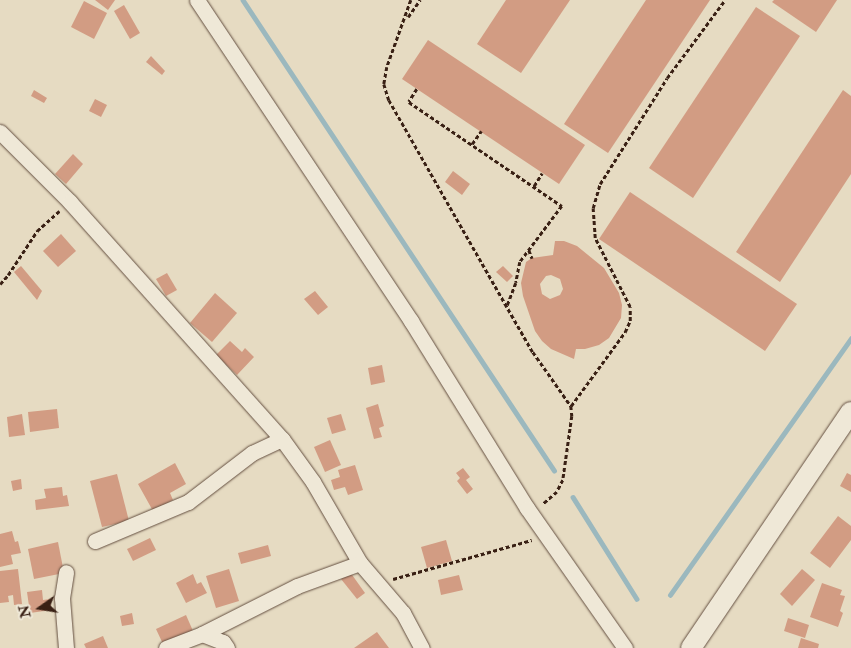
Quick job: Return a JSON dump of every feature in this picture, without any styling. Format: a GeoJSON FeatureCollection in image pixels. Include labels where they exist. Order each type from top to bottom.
{"type":"FeatureCollection","features":[{"type":"Feature","properties":{"kind":"main road"},"geometry":{"type":"LineString","coordinates":[[691,648],[851,412]]}},
{"type":"Feature","properties":{"kind":"street"},"geometry":{"type":"LineString","coordinates":[[197,0],[411,321],[527,508],[625,648]]}},
{"type":"Feature","properties":{"kind":"street"},"geometry":{"type":"LineString","coordinates":[[0,132],[70,202],[282,438],[313,482],[360,563],[403,613],[422,648]]}},
{"type":"Feature","properties":{"kind":"street"},"geometry":{"type":"LineString","coordinates":[[95,541],[188,502],[252,453],[282,438]]}},
{"type":"Feature","properties":{"kind":"street"},"geometry":{"type":"LineString","coordinates":[[166,648],[202,634],[296,586],[360,563]]}},
{"type":"Feature","properties":{"kind":"street"},"geometry":{"type":"LineString","coordinates":[[66,572],[62,598],[66,648]]}},
{"type":"Feature","properties":{"kind":"street"},"geometry":{"type":"LineString","coordinates":[[202,634],[223,642],[227,648]]}},
{"type":"Feature","properties":{"kind":"path"},"geometry":{"type":"LineString","coordinates":[[411,0],[406,20],[387,67],[384,84],[389,100],[533,352],[571,406],[572,416],[563,480],[556,492],[544,504],[527,508]]}},
{"type":"Feature","properties":{"kind":"path"},"geometry":{"type":"LineString","coordinates":[[406,20],[420,0]]}},
{"type":"Feature","properties":{"kind":"path"},"geometry":{"type":"LineString","coordinates":[[571,406],[625,332],[630,321],[630,307],[595,238],[593,208],[600,184],[667,78],[725,0]]}},
{"type":"Feature","properties":{"kind":"path"},"geometry":{"type":"LineString","coordinates":[[417,88],[409,102],[562,206],[520,262],[516,283],[507,308]]}},
{"type":"Feature","properties":{"kind":"path"},"geometry":{"type":"LineString","coordinates":[[472,144],[481,131]]}},
{"type":"Feature","properties":{"kind":"path"},"geometry":{"type":"LineString","coordinates":[[534,186],[542,172]]}},
{"type":"Feature","properties":{"kind":"path"},"geometry":{"type":"LineString","coordinates":[[0,284],[37,231],[70,202]]}},
{"type":"Feature","properties":{"kind":"path"},"geometry":{"type":"LineString","coordinates":[[528,250],[532,258]]}},
{"type":"Feature","properties":{"kind":"path"},"geometry":{"type":"LineString","coordinates":[[372,576],[398,580],[546,536]]}},
{"type":"Feature","properties":{"kind":"building"},"geometry":{"type":"Polygon","coordinates":[[[95,0],[115,0],[108,10],[95,0]]]}},
{"type":"Feature","properties":{"kind":"building"},"geometry":{"type":"Polygon","coordinates":[[[506,0],[570,0],[521,73],[477,44],[506,0]]]}},
{"type":"Feature","properties":{"kind":"building"},"geometry":{"type":"Polygon","coordinates":[[[646,0],[710,0],[608,153],[564,124],[646,0]]]}},
{"type":"Feature","properties":{"kind":"building"},"geometry":{"type":"Polygon","coordinates":[[[774,0],[837,0],[816,32],[772,2],[774,0]]]}},
{"type":"Feature","properties":{"kind":"building"},"geometry":{"type":"Polygon","coordinates":[[[84,1],[107,13],[94,39],[71,27],[84,1]]]}},
{"type":"Feature","properties":{"kind":"building"},"geometry":{"type":"Polygon","coordinates":[[[124,5],[140,33],[130,39],[114,11],[124,5]]]}},
{"type":"Feature","properties":{"kind":"building"},"geometry":{"type":"Polygon","coordinates":[[[756,7],[800,36],[693,198],[649,168],[756,7]]]}},
{"type":"Feature","properties":{"kind":"building"},"geometry":{"type":"Polygon","coordinates":[[[428,40],[585,145],[559,184],[402,79],[428,40]]]}},
{"type":"Feature","properties":{"kind":"building"},"geometry":{"type":"Polygon","coordinates":[[[151,56],[165,71],[162,75],[146,62],[151,56]]]}},
{"type":"Feature","properties":{"kind":"building"},"geometry":{"type":"Polygon","coordinates":[[[34,90],[47,98],[44,103],[31,96],[34,90]]]}},
{"type":"Feature","properties":{"kind":"building"},"geometry":{"type":"Polygon","coordinates":[[[843,90],[851,96],[851,174],[780,282],[736,252],[843,90]]]}},
{"type":"Feature","properties":{"kind":"building"},"geometry":{"type":"Polygon","coordinates":[[[95,99],[107,105],[101,117],[89,111],[95,99]]]}},
{"type":"Feature","properties":{"kind":"building"},"geometry":{"type":"Polygon","coordinates":[[[73,154],[83,164],[66,184],[55,174],[73,154]]]}},
{"type":"Feature","properties":{"kind":"building"},"geometry":{"type":"Polygon","coordinates":[[[453,171],[470,184],[462,195],[445,182],[453,171]]]}},
{"type":"Feature","properties":{"kind":"building"},"geometry":{"type":"Polygon","coordinates":[[[630,192],[797,304],[765,351],[599,239],[630,192]]]}},
{"type":"Feature","properties":{"kind":"building"},"geometry":{"type":"Polygon","coordinates":[[[61,234],[76,251],[58,267],[43,251],[61,234]]]}},
{"type":"Feature","properties":{"kind":"building"},"geometry":{"type":"Polygon","coordinates":[[[555,241],[564,241],[577,246],[604,268],[619,293],[622,305],[621,318],[609,338],[599,345],[585,349],[576,349],[574,359],[551,349],[542,341],[535,331],[523,296],[521,283],[526,262],[532,258],[553,255],[555,241]],[[551,275],[546,276],[540,284],[542,294],[550,299],[560,295],[563,289],[560,279],[551,275]]]}},
{"type":"Feature","properties":{"kind":"building"},"geometry":{"type":"Polygon","coordinates":[[[21,266],[42,291],[37,300],[14,272],[21,266]]]}},
{"type":"Feature","properties":{"kind":"building"},"geometry":{"type":"Polygon","coordinates":[[[503,266],[513,276],[507,282],[496,272],[503,266]]]}},
{"type":"Feature","properties":{"kind":"building"},"geometry":{"type":"Polygon","coordinates":[[[167,273],[177,290],[166,296],[156,279],[167,273]]]}},
{"type":"Feature","properties":{"kind":"building"},"geometry":{"type":"Polygon","coordinates":[[[315,291],[328,307],[318,315],[304,299],[315,291]]]}},
{"type":"Feature","properties":{"kind":"building"},"geometry":{"type":"Polygon","coordinates":[[[215,293],[237,313],[212,342],[190,323],[215,293]]]}},
{"type":"Feature","properties":{"kind":"building"},"geometry":{"type":"Polygon","coordinates":[[[230,341],[242,352],[245,348],[254,357],[237,375],[216,355],[230,341]]]}},
{"type":"Feature","properties":{"kind":"building"},"geometry":{"type":"Polygon","coordinates":[[[382,365],[385,382],[371,385],[368,368],[382,365]]]}},
{"type":"Feature","properties":{"kind":"building"},"geometry":{"type":"Polygon","coordinates":[[[378,404],[384,426],[379,428],[382,437],[374,439],[366,408],[378,404]]]}},
{"type":"Feature","properties":{"kind":"building"},"geometry":{"type":"Polygon","coordinates":[[[57,409],[59,428],[30,432],[28,412],[57,409]]]}},
{"type":"Feature","properties":{"kind":"building"},"geometry":{"type":"Polygon","coordinates":[[[22,414],[25,435],[9,437],[7,417],[22,414]]]}},
{"type":"Feature","properties":{"kind":"building"},"geometry":{"type":"Polygon","coordinates":[[[341,414],[346,430],[332,434],[327,418],[341,414]]]}},
{"type":"Feature","properties":{"kind":"building"},"geometry":{"type":"Polygon","coordinates":[[[330,440],[341,465],[325,472],[314,447],[330,440]]]}},
{"type":"Feature","properties":{"kind":"building"},"geometry":{"type":"Polygon","coordinates":[[[175,463],[186,484],[170,493],[173,500],[153,511],[138,484],[175,463]]]}},
{"type":"Feature","properties":{"kind":"building"},"geometry":{"type":"Polygon","coordinates":[[[355,465],[363,490],[348,495],[345,487],[334,490],[331,480],[340,477],[338,470],[355,465]]]}},
{"type":"Feature","properties":{"kind":"building"},"geometry":{"type":"Polygon","coordinates":[[[463,468],[470,477],[466,480],[473,489],[467,494],[457,481],[460,478],[456,473],[463,468]]]}},
{"type":"Feature","properties":{"kind":"building"},"geometry":{"type":"Polygon","coordinates":[[[847,473],[851,475],[851,492],[840,486],[847,473]]]}},
{"type":"Feature","properties":{"kind":"building"},"geometry":{"type":"Polygon","coordinates":[[[117,474],[129,521],[102,527],[90,481],[117,474]]]}},
{"type":"Feature","properties":{"kind":"building"},"geometry":{"type":"Polygon","coordinates":[[[21,479],[22,489],[13,491],[11,481],[21,479]]]}},
{"type":"Feature","properties":{"kind":"building"},"geometry":{"type":"Polygon","coordinates":[[[62,487],[63,496],[67,495],[69,506],[36,510],[35,500],[46,498],[44,489],[62,487]]]}},
{"type":"Feature","properties":{"kind":"building"},"geometry":{"type":"Polygon","coordinates":[[[838,516],[851,526],[851,540],[830,568],[810,553],[838,516]]]}},
{"type":"Feature","properties":{"kind":"building"},"geometry":{"type":"Polygon","coordinates":[[[12,531],[15,542],[18,541],[21,553],[11,555],[13,564],[0,567],[0,534],[12,531]]]}},
{"type":"Feature","properties":{"kind":"building"},"geometry":{"type":"Polygon","coordinates":[[[150,538],[156,550],[133,561],[127,549],[150,538]]]}},
{"type":"Feature","properties":{"kind":"building"},"geometry":{"type":"Polygon","coordinates":[[[446,540],[452,561],[427,568],[421,547],[446,540]]]}},
{"type":"Feature","properties":{"kind":"building"},"geometry":{"type":"Polygon","coordinates":[[[58,542],[64,573],[34,579],[28,549],[58,542]]]}},
{"type":"Feature","properties":{"kind":"building"},"geometry":{"type":"Polygon","coordinates":[[[268,545],[271,556],[241,564],[238,553],[268,545]]]}},
{"type":"Feature","properties":{"kind":"building"},"geometry":{"type":"Polygon","coordinates":[[[18,569],[22,604],[14,605],[13,595],[8,596],[9,602],[0,603],[0,571],[18,569]]]}},
{"type":"Feature","properties":{"kind":"building"},"geometry":{"type":"Polygon","coordinates":[[[229,569],[239,601],[216,608],[206,576],[229,569]]]}},
{"type":"Feature","properties":{"kind":"building"},"geometry":{"type":"Polygon","coordinates":[[[802,569],[815,580],[792,606],[780,594],[802,569]]]}},
{"type":"Feature","properties":{"kind":"building"},"geometry":{"type":"Polygon","coordinates":[[[350,572],[365,593],[357,599],[341,579],[350,572]]]}},
{"type":"Feature","properties":{"kind":"building"},"geometry":{"type":"Polygon","coordinates":[[[193,574],[197,584],[201,582],[207,593],[186,603],[176,583],[193,574]]]}},
{"type":"Feature","properties":{"kind":"building"},"geometry":{"type":"Polygon","coordinates":[[[459,575],[463,590],[441,595],[438,580],[459,575]]]}},
{"type":"Feature","properties":{"kind":"building"},"geometry":{"type":"Polygon","coordinates":[[[822,583],[842,590],[840,595],[845,596],[840,611],[843,613],[838,627],[810,617],[822,583]]]}},
{"type":"Feature","properties":{"kind":"building"},"geometry":{"type":"Polygon","coordinates":[[[42,590],[43,600],[50,599],[51,610],[30,613],[27,592],[42,590]]]}},
{"type":"Feature","properties":{"kind":"building"},"geometry":{"type":"Polygon","coordinates":[[[132,613],[134,624],[122,626],[120,616],[132,613]]]}},
{"type":"Feature","properties":{"kind":"building"},"geometry":{"type":"Polygon","coordinates":[[[186,615],[193,631],[163,644],[156,629],[186,615]]]}},
{"type":"Feature","properties":{"kind":"building"},"geometry":{"type":"Polygon","coordinates":[[[788,618],[809,625],[805,638],[784,631],[788,618]]]}},
{"type":"Feature","properties":{"kind":"building"},"geometry":{"type":"Polygon","coordinates":[[[377,632],[389,648],[354,648],[377,632]]]}},
{"type":"Feature","properties":{"kind":"building"},"geometry":{"type":"Polygon","coordinates":[[[103,636],[108,648],[86,648],[84,644],[103,636]]]}},
{"type":"Feature","properties":{"kind":"building"},"geometry":{"type":"Polygon","coordinates":[[[801,638],[819,644],[818,648],[798,648],[801,638]]]}},
{"type":"Feature","properties":{"kind":"waterway"},"geometry":{"type":"LineString","coordinates":[[243,0],[554,470]]}},
{"type":"Feature","properties":{"kind":"waterway"},"geometry":{"type":"LineString","coordinates":[[670,595],[851,338]]}},
{"type":"Feature","properties":{"kind":"waterway"},"geometry":{"type":"LineString","coordinates":[[573,497],[637,599]]}}]}
